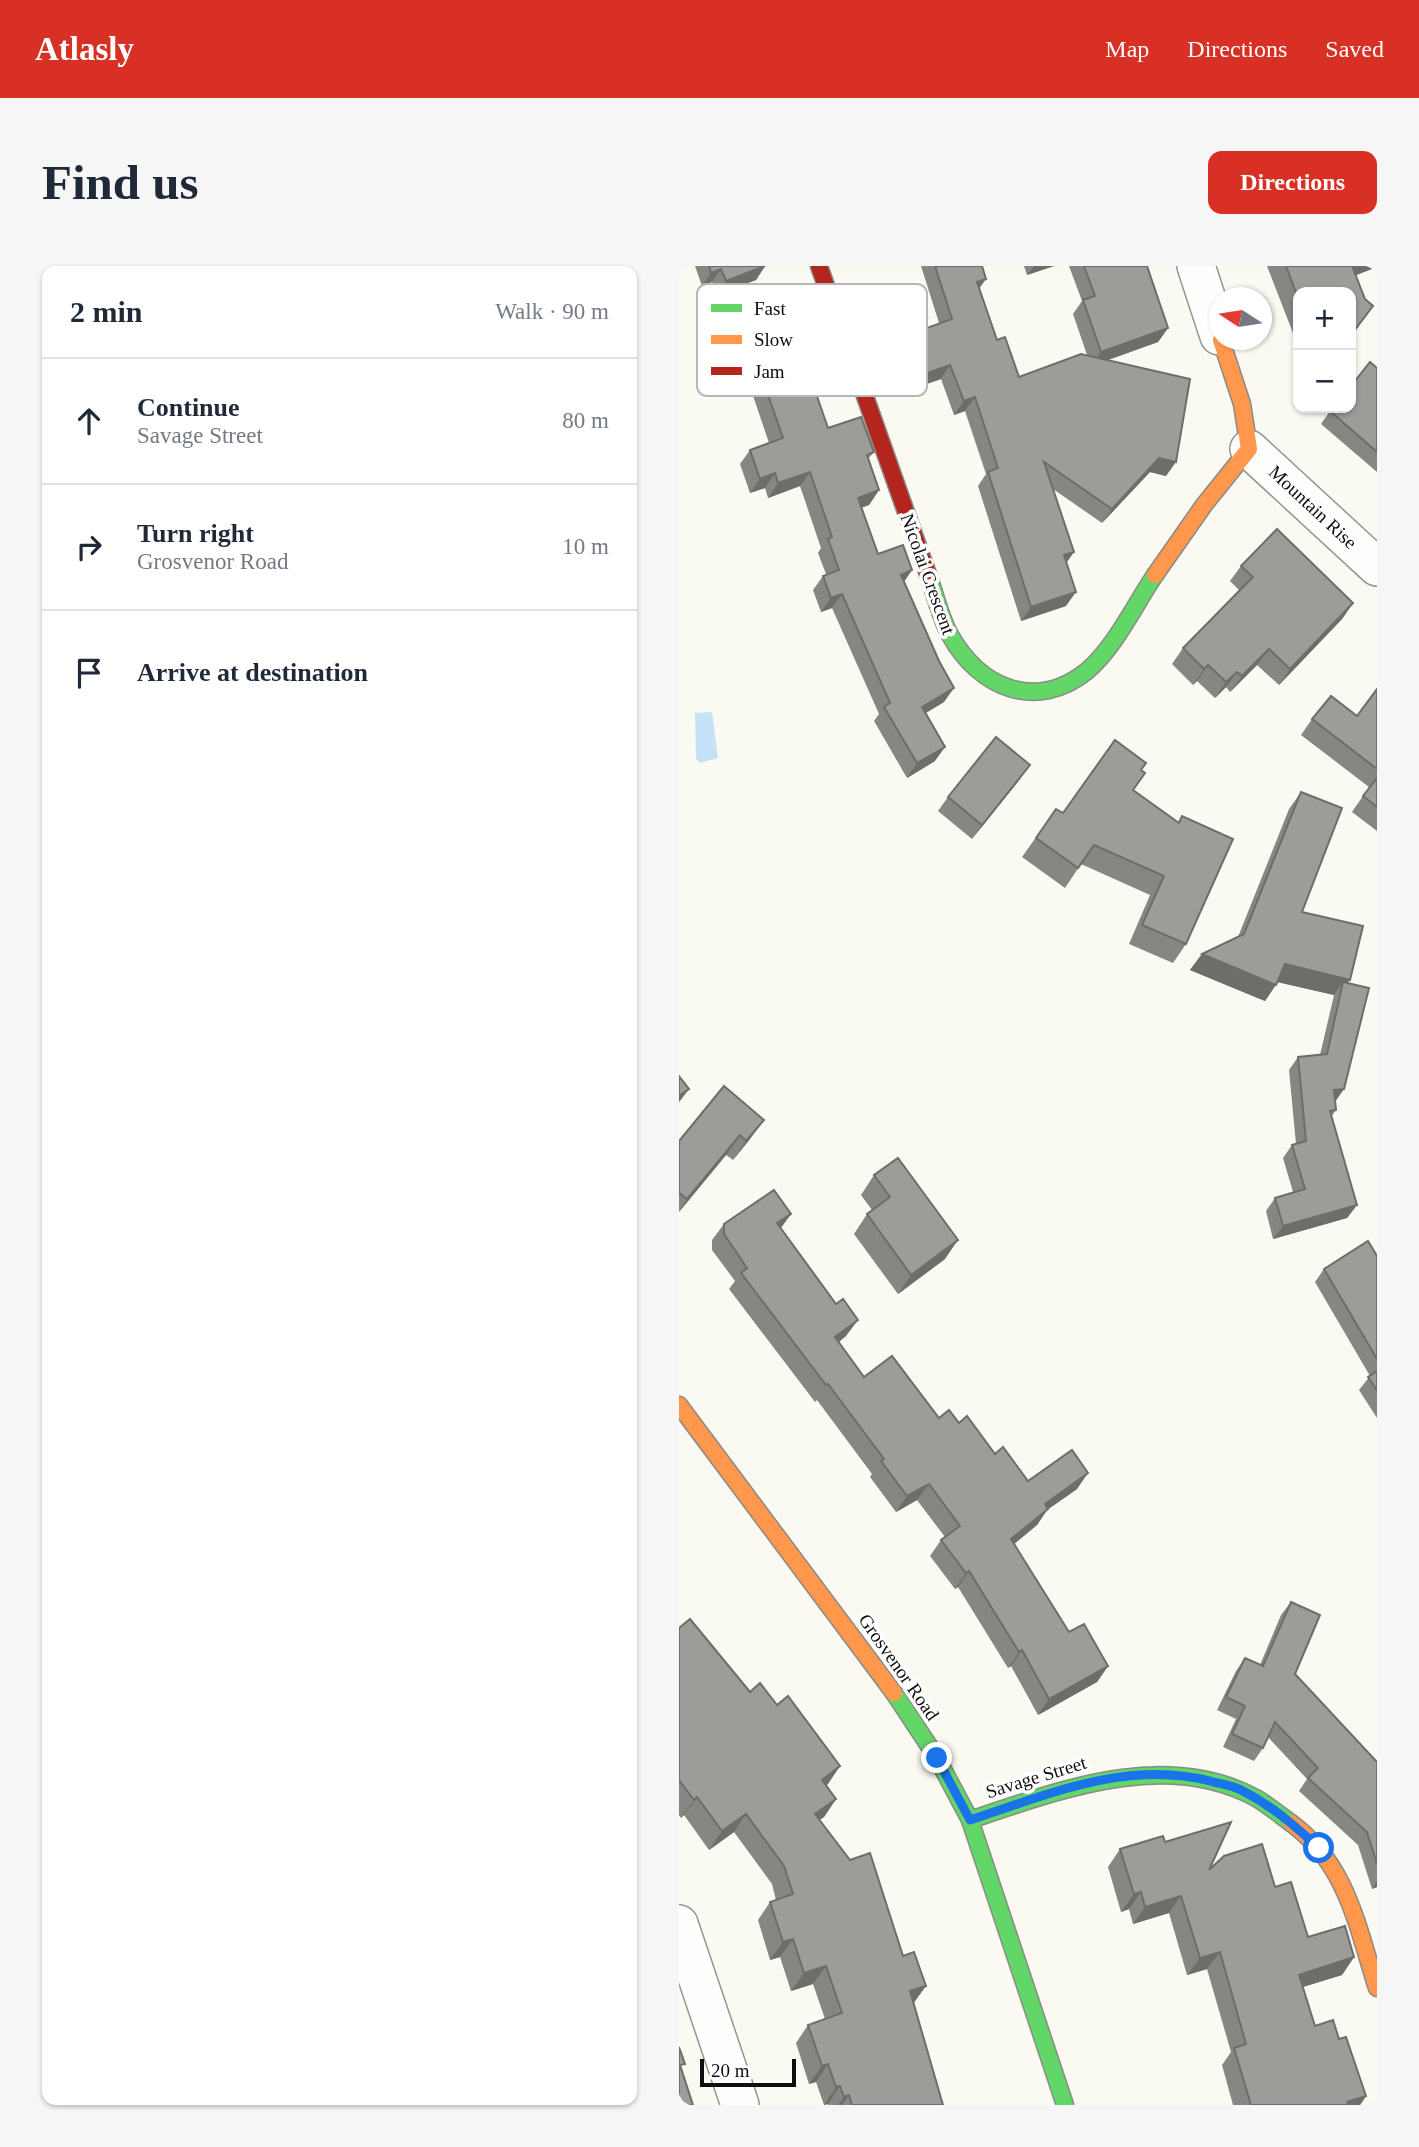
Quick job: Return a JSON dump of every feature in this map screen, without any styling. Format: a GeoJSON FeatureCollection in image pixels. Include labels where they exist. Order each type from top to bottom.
{"type":"FeatureCollection","features":[{"type":"Feature","properties":{"kind":"street","name":"Nicolai Crescent"},"geometry":{"type":"LineString","coordinates":[[819,266],[825,284]]}},
{"type":"Feature","properties":{"kind":"street"},"geometry":{"type":"LineString","coordinates":[[1196,266],[1209,305]]}},
{"type":"Feature","properties":{"kind":"street"},"geometry":{"type":"LineString","coordinates":[[1224,350],[1242,404],[1249,449]]}},
{"type":"Feature","properties":{"kind":"street","name":"Nicolai Crescent"},"geometry":{"type":"LineString","coordinates":[[865,396],[948,632],[959,654],[979,675],[999,687],[1026,693],[1048,692],[1087,671],[1214,489],[1249,449]]}},
{"type":"Feature","properties":{"kind":"street","name":"Mountain Rise"},"geometry":{"type":"LineString","coordinates":[[1249,449],[1377,567]]}},
{"type":"Feature","properties":{"kind":"street","name":"Grosvenor Road"},"geometry":{"type":"LineString","coordinates":[[679,1405],[890,1687],[937,1758],[970,1820],[1065,2105]]}},
{"type":"Feature","properties":{"kind":"street","name":"Savage Street"},"geometry":{"type":"LineString","coordinates":[[970,1820],[1090,1781],[1140,1773],[1184,1774],[1239,1788],[1281,1813],[1319,1848],[1344,1886],[1377,1988]]}},
{"type":"Feature","properties":{"kind":"street"},"geometry":{"type":"LineString","coordinates":[[679,1924],[740,2105]]}},
{"type":"Feature","properties":{"kind":"water"},"geometry":{"type":"Polygon","coordinates":[[[712,712],[718,758],[700,763],[696,759],[695,713],[712,712]]]}},
{"type":"Feature","properties":{"kind":"building"},"geometry":{"type":"Polygon","coordinates":[[[709,266],[765,266],[726,281],[721,269],[711,273],[709,266]]]}},
{"type":"Feature","properties":{"kind":"building"},"geometry":{"type":"Polygon","coordinates":[[[935,266],[982,266],[986,279],[977,282],[997,340],[1005,337],[1019,377],[1081,354],[1190,379],[1176,462],[1159,458],[1112,509],[1044,462],[1074,552],[1064,555],[1076,592],[1031,607],[988,472],[998,468],[975,397],[964,401],[950,365],[927,373],[927,328],[952,319],[935,266]]]}},
{"type":"Feature","properties":{"kind":"building"},"geometry":{"type":"Polygon","coordinates":[[[1084,266],[1147,266],[1168,328],[1101,352],[1083,300],[1095,296],[1084,266]]]}},
{"type":"Feature","properties":{"kind":"building"},"geometry":{"type":"Polygon","coordinates":[[[1286,266],[1352,266],[1365,299],[1373,306],[1356,328],[1356,287],[1294,287],[1286,266]]]}},
{"type":"Feature","properties":{"kind":"building"},"geometry":{"type":"Polygon","coordinates":[[[1370,362],[1377,368],[1377,452],[1332,413],[1356,413],[1356,380],[1370,362]]]}},
{"type":"Feature","properties":{"kind":"building"},"geometry":{"type":"Polygon","coordinates":[[[768,396],[817,396],[828,428],[861,417],[874,452],[867,455],[879,490],[858,498],[878,554],[903,545],[912,570],[901,575],[939,661],[954,688],[922,707],[945,747],[917,763],[884,707],[890,703],[842,594],[831,598],[823,576],[839,570],[828,539],[832,537],[810,472],[778,483],[775,473],[760,479],[750,450],[783,438],[768,396]]]}},
{"type":"Feature","properties":{"kind":"building"},"geometry":{"type":"Polygon","coordinates":[[[1277,529],[1353,603],[1290,669],[1269,649],[1242,676],[1237,672],[1226,682],[1208,665],[1204,669],[1183,648],[1253,577],[1241,566],[1277,529]]]}},
{"type":"Feature","properties":{"kind":"building"},"geometry":{"type":"Polygon","coordinates":[[[1377,689],[1377,769],[1312,719],[1331,696],[1357,716],[1377,689]]]}},
{"type":"Feature","properties":{"kind":"building"},"geometry":{"type":"Polygon","coordinates":[[[996,737],[1030,765],[982,825],[948,797],[996,737]]]}},
{"type":"Feature","properties":{"kind":"building"},"geometry":{"type":"Polygon","coordinates":[[[1115,740],[1146,763],[1141,770],[1145,773],[1133,790],[1179,823],[1182,816],[1233,839],[1186,944],[1142,925],[1164,876],[1094,845],[1078,868],[1036,838],[1056,809],[1063,813],[1115,740]]]}},
{"type":"Feature","properties":{"kind":"building"},"geometry":{"type":"Polygon","coordinates":[[[1377,778],[1377,807],[1363,796],[1377,778]]]}},
{"type":"Feature","properties":{"kind":"building"},"geometry":{"type":"Polygon","coordinates":[[[1301,792],[1342,808],[1302,912],[1363,926],[1350,980],[1285,964],[1276,985],[1202,954],[1244,934],[1301,792]]]}},
{"type":"Feature","properties":{"kind":"building"},"geometry":{"type":"Polygon","coordinates":[[[1343,982],[1369,988],[1344,1089],[1334,1090],[1336,1110],[1330,1111],[1357,1205],[1283,1226],[1275,1198],[1305,1189],[1292,1145],[1306,1141],[1298,1057],[1327,1054],[1343,982]]]}},
{"type":"Feature","properties":{"kind":"building"},"geometry":{"type":"Polygon","coordinates":[[[679,1076],[689,1089],[679,1096],[679,1076]]]}},
{"type":"Feature","properties":{"kind":"building"},"geometry":{"type":"Polygon","coordinates":[[[724,1086],[764,1120],[746,1141],[740,1135],[687,1199],[679,1193],[679,1141],[724,1086]]]}},
{"type":"Feature","properties":{"kind":"building"},"geometry":{"type":"Polygon","coordinates":[[[898,1158],[958,1240],[911,1275],[867,1214],[890,1197],[874,1175],[898,1158]]]}},
{"type":"Feature","properties":{"kind":"building"},"geometry":{"type":"Polygon","coordinates":[[[774,1190],[791,1214],[777,1223],[836,1304],[843,1299],[858,1320],[835,1337],[864,1377],[892,1356],[939,1418],[949,1410],[959,1423],[967,1416],[995,1454],[1003,1447],[1028,1481],[1072,1450],[1088,1473],[1045,1504],[1048,1509],[1011,1539],[1069,1632],[1084,1624],[1108,1666],[1049,1699],[1022,1650],[1019,1652],[969,1571],[966,1573],[941,1540],[960,1526],[929,1484],[907,1496],[881,1461],[884,1459],[741,1273],[747,1268],[724,1234],[724,1224],[774,1190]]]}},
{"type":"Feature","properties":{"kind":"building"},"geometry":{"type":"Polygon","coordinates":[[[1368,1241],[1377,1256],[1377,1359],[1324,1269],[1368,1241]]]}},
{"type":"Feature","properties":{"kind":"building"},"geometry":{"type":"Polygon","coordinates":[[[1377,1371],[1377,1390],[1368,1377],[1377,1371]]]}},
{"type":"Feature","properties":{"kind":"building"},"geometry":{"type":"Polygon","coordinates":[[[1291,1602],[1320,1615],[1295,1674],[1377,1762],[1377,1864],[1367,1832],[1308,1778],[1318,1768],[1275,1722],[1263,1748],[1232,1734],[1245,1706],[1226,1697],[1245,1658],[1263,1666],[1291,1602]]]}},
{"type":"Feature","properties":{"kind":"building"},"geometry":{"type":"Polygon","coordinates":[[[690,1619],[750,1692],[760,1683],[777,1705],[788,1696],[840,1766],[822,1780],[836,1799],[815,1814],[850,1860],[870,1853],[903,1956],[914,1952],[926,1986],[910,1991],[943,2105],[852,2105],[849,2095],[844,2097],[840,2086],[836,2087],[828,2064],[822,2066],[808,2025],[842,2013],[826,1966],[804,1973],[793,1939],[783,1942],[770,1902],[793,1894],[784,1866],[746,1814],[722,1831],[697,1797],[694,1800],[679,1780],[679,1628],[690,1619]]]}},
{"type":"Feature","properties":{"kind":"building"},"geometry":{"type":"Polygon","coordinates":[[[1231,1822],[1209,1870],[1224,1856],[1262,1844],[1275,1887],[1291,1882],[1308,1937],[1345,1926],[1354,1957],[1299,1975],[1315,2026],[1333,2020],[1339,2039],[1346,2037],[1366,2096],[1347,2102],[1348,2105],[1251,2105],[1234,2048],[1246,2044],[1220,1952],[1200,1958],[1181,1896],[1145,1907],[1141,1892],[1134,1894],[1120,1849],[1163,1836],[1165,1842],[1231,1822]]]}},
{"type":"Feature","properties":{"kind":"building"},"geometry":{"type":"Polygon","coordinates":[[[679,2047],[685,2064],[680,2065],[693,2105],[679,2105],[679,2047]]]}},
{"type":"Feature","properties":{"kind":"traffic: fast"},"geometry":{"type":"LineString","coordinates":[[930,580],[950,635],[976,669],[1010,688],[1029,692],[1048,690],[1068,683],[1087,671],[1115,638],[1155,575]]}},
{"type":"Feature","properties":{"kind":"traffic: fast"},"geometry":{"type":"LineString","coordinates":[[894,1693],[937,1758],[970,1820],[1065,2105]]}},
{"type":"Feature","properties":{"kind":"traffic: fast"},"geometry":{"type":"LineString","coordinates":[[970,1820],[1076,1787],[1113,1779],[1149,1776],[1186,1777],[1221,1784],[1256,1798],[1291,1823]]}},
{"type":"Feature","properties":{"kind":"traffic: slow"},"geometry":{"type":"LineString","coordinates":[[1155,575],[1204,505],[1249,449],[1242,404],[1224,350]]}},
{"type":"Feature","properties":{"kind":"traffic: slow"},"geometry":{"type":"LineString","coordinates":[[679,1405],[894,1693]]}},
{"type":"Feature","properties":{"kind":"traffic: slow"},"geometry":{"type":"LineString","coordinates":[[1291,1823],[1310,1839],[1338,1877],[1356,1919],[1377,1988]]}},
{"type":"Feature","properties":{"kind":"traffic: jam"},"geometry":{"type":"LineString","coordinates":[[819,266],[825,284]]}},
{"type":"Feature","properties":{"kind":"traffic: jam"},"geometry":{"type":"LineString","coordinates":[[865,396],[930,580]]}},
{"type":"Feature","properties":{"kind":"route"},"geometry":{"type":"LineString","coordinates":[[937,1758],[970,1820],[1090,1781],[1140,1773],[1184,1774],[1239,1788],[1281,1813],[1319,1848]]}}]}
